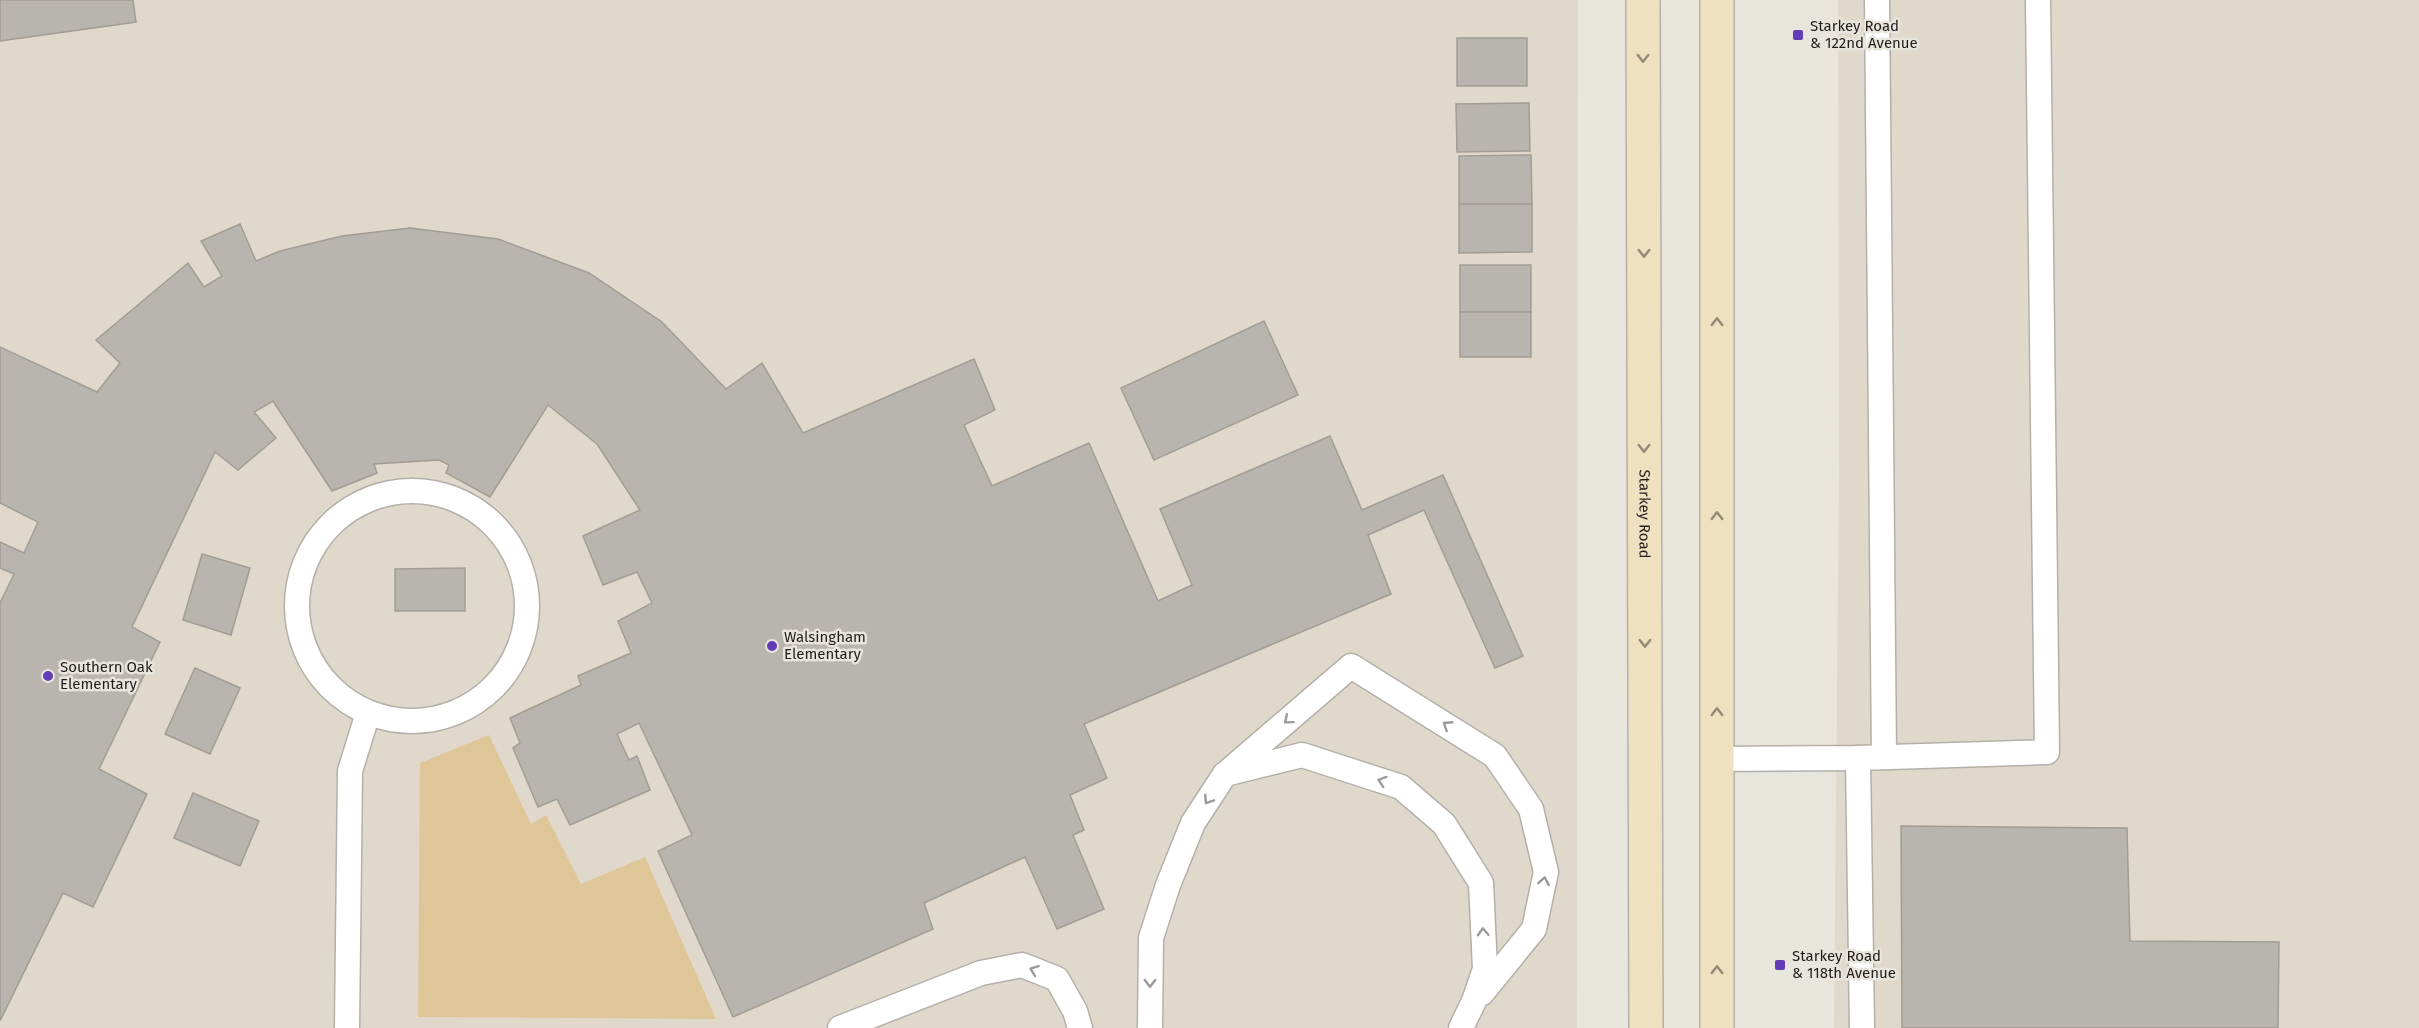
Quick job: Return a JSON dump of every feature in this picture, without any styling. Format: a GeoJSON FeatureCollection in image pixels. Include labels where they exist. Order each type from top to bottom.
{"type":"FeatureCollection","features":[{"type":"Feature","properties":{"kind":"main road","name":"Starkey Road"},"geometry":{"type":"LineString","coordinates":[[1643,0],[1646,1028]]}},
{"type":"Feature","properties":{"kind":"main road"},"geometry":{"type":"LineString","coordinates":[[1717,0],[1717,1028]]}},
{"type":"Feature","properties":{"kind":"lane"},"geometry":{"type":"LineString","coordinates":[[1877,0],[1884,757]]}},
{"type":"Feature","properties":{"kind":"lane"},"geometry":{"type":"LineString","coordinates":[[1717,759],[1858,758],[2047,752],[2038,0]]}},
{"type":"Feature","properties":{"kind":"lane"},"geometry":{"type":"LineString","coordinates":[[413,490],[452,497],[484,515],[509,542],[524,575],[528,612],[520,647],[501,679],[474,703],[441,717],[404,721],[368,713],[334,692],[309,661],[296,623],[298,583],[312,546],[338,516],[373,496],[413,490]]}},
{"type":"Feature","properties":{"kind":"lane"},"geometry":{"type":"LineString","coordinates":[[1150,1028],[1151,938],[1168,885],[1193,823],[1225,774],[1351,666],[1495,756],[1531,809],[1546,872],[1534,929],[1474,1002]]}},
{"type":"Feature","properties":{"kind":"lane"},"geometry":{"type":"LineString","coordinates":[[347,1028],[350,771],[368,713]]}},
{"type":"Feature","properties":{"kind":"lane"},"geometry":{"type":"LineString","coordinates":[[1225,774],[1302,755],[1401,787],[1444,824],[1481,883],[1485,969],[1474,1002],[1461,1028]]}},
{"type":"Feature","properties":{"kind":"lane"},"geometry":{"type":"LineString","coordinates":[[1858,758],[1862,1028]]}},
{"type":"Feature","properties":{"kind":"lane"},"geometry":{"type":"LineString","coordinates":[[840,1028],[981,973],[1022,965],[1057,979],[1076,1011],[1080,1028]]}},
{"type":"Feature","properties":{"kind":"shaded area"},"geometry":{"type":"Polygon","coordinates":[[[0,0],[1578,0],[1577,1028],[0,1028],[0,0]]]}},
{"type":"Feature","properties":{"kind":"shaded area"},"geometry":{"type":"Polygon","coordinates":[[[1838,0],[2419,0],[2419,1028],[1834,1028],[1839,471],[1838,0]]]}},
{"type":"Feature","properties":{"kind":"shaded area"},"geometry":{"type":"Polygon","coordinates":[[[489,735],[531,824],[546,815],[581,884],[645,857],[716,1019],[418,1017],[420,763],[489,735]]]}},
{"type":"Feature","properties":{"kind":"building"},"geometry":{"type":"Polygon","coordinates":[[[0,0],[133,0],[136,22],[0,41],[0,0]]]}},
{"type":"Feature","properties":{"kind":"building"},"geometry":{"type":"Polygon","coordinates":[[[1457,38],[1527,38],[1527,86],[1457,86],[1457,38]]]}},
{"type":"Feature","properties":{"kind":"building"},"geometry":{"type":"Polygon","coordinates":[[[1529,103],[1530,151],[1457,152],[1456,104],[1529,103]]]}},
{"type":"Feature","properties":{"kind":"building"},"geometry":{"type":"Polygon","coordinates":[[[1531,155],[1532,204],[1459,204],[1459,156],[1531,155]]]}},
{"type":"Feature","properties":{"kind":"building"},"geometry":{"type":"Polygon","coordinates":[[[1459,204],[1532,204],[1532,252],[1459,253],[1459,204]]]}},
{"type":"Feature","properties":{"kind":"building"},"geometry":{"type":"Polygon","coordinates":[[[240,224],[256,261],[280,251],[342,236],[410,228],[498,239],[589,273],[662,322],[726,389],[762,363],[803,433],[974,359],[995,410],[964,425],[992,486],[1089,443],[1158,601],[1192,585],[1160,509],[1330,436],[1362,510],[1443,475],[1523,656],[1495,668],[1424,510],[1368,535],[1391,594],[1084,724],[1107,778],[1070,795],[1084,830],[1073,835],[1104,909],[1057,929],[1025,857],[924,903],[933,929],[733,1017],[658,851],[692,835],[639,723],[617,734],[629,760],[637,756],[650,790],[570,825],[557,799],[538,807],[513,748],[520,743],[510,718],[581,685],[578,676],[631,653],[618,621],[652,603],[637,572],[603,585],[583,536],[640,510],[597,444],[548,405],[490,497],[446,473],[449,465],[439,460],[374,464],[377,473],[332,491],[273,401],[254,412],[276,438],[238,470],[215,452],[132,627],[160,642],[99,769],[147,794],[93,907],[63,893],[0,1021],[0,603],[14,574],[0,568],[0,542],[24,553],[38,522],[0,503],[0,347],[97,392],[120,363],[96,340],[188,263],[204,287],[222,276],[201,241],[240,224]]]}},
{"type":"Feature","properties":{"kind":"building"},"geometry":{"type":"Polygon","coordinates":[[[1460,265],[1531,265],[1531,312],[1460,312],[1460,265]]]}},
{"type":"Feature","properties":{"kind":"building"},"geometry":{"type":"Polygon","coordinates":[[[1460,312],[1531,312],[1531,357],[1460,357],[1460,312]]]}},
{"type":"Feature","properties":{"kind":"building"},"geometry":{"type":"Polygon","coordinates":[[[1264,321],[1298,395],[1154,460],[1121,388],[1264,321]]]}},
{"type":"Feature","properties":{"kind":"building"},"geometry":{"type":"Polygon","coordinates":[[[202,554],[250,568],[231,635],[183,620],[202,554]]]}},
{"type":"Feature","properties":{"kind":"building"},"geometry":{"type":"Polygon","coordinates":[[[465,568],[465,611],[395,611],[395,569],[465,568]]]}},
{"type":"Feature","properties":{"kind":"building"},"geometry":{"type":"Polygon","coordinates":[[[195,668],[240,688],[210,754],[165,734],[195,668]]]}},
{"type":"Feature","properties":{"kind":"building"},"geometry":{"type":"Polygon","coordinates":[[[193,793],[259,821],[240,866],[174,838],[193,793]]]}},
{"type":"Feature","properties":{"kind":"building"},"geometry":{"type":"Polygon","coordinates":[[[1901,826],[2127,828],[2130,941],[2279,942],[2278,1028],[1902,1028],[1901,826]]]}},
{"type":"Feature","properties":{"kind":"place","name":"Starkey Road & 122nd Avenue"},"geometry":{"type":"Point","coordinates":[1798,35]}},
{"type":"Feature","properties":{"kind":"place","name":"Walsingham Elementary"},"geometry":{"type":"Point","coordinates":[772,646]}},
{"type":"Feature","properties":{"kind":"place","name":"Southern Oak Elementary"},"geometry":{"type":"Point","coordinates":[48,676]}},
{"type":"Feature","properties":{"kind":"place","name":"Starkey Road & 118th Avenue"},"geometry":{"type":"Point","coordinates":[1780,965]}}]}
